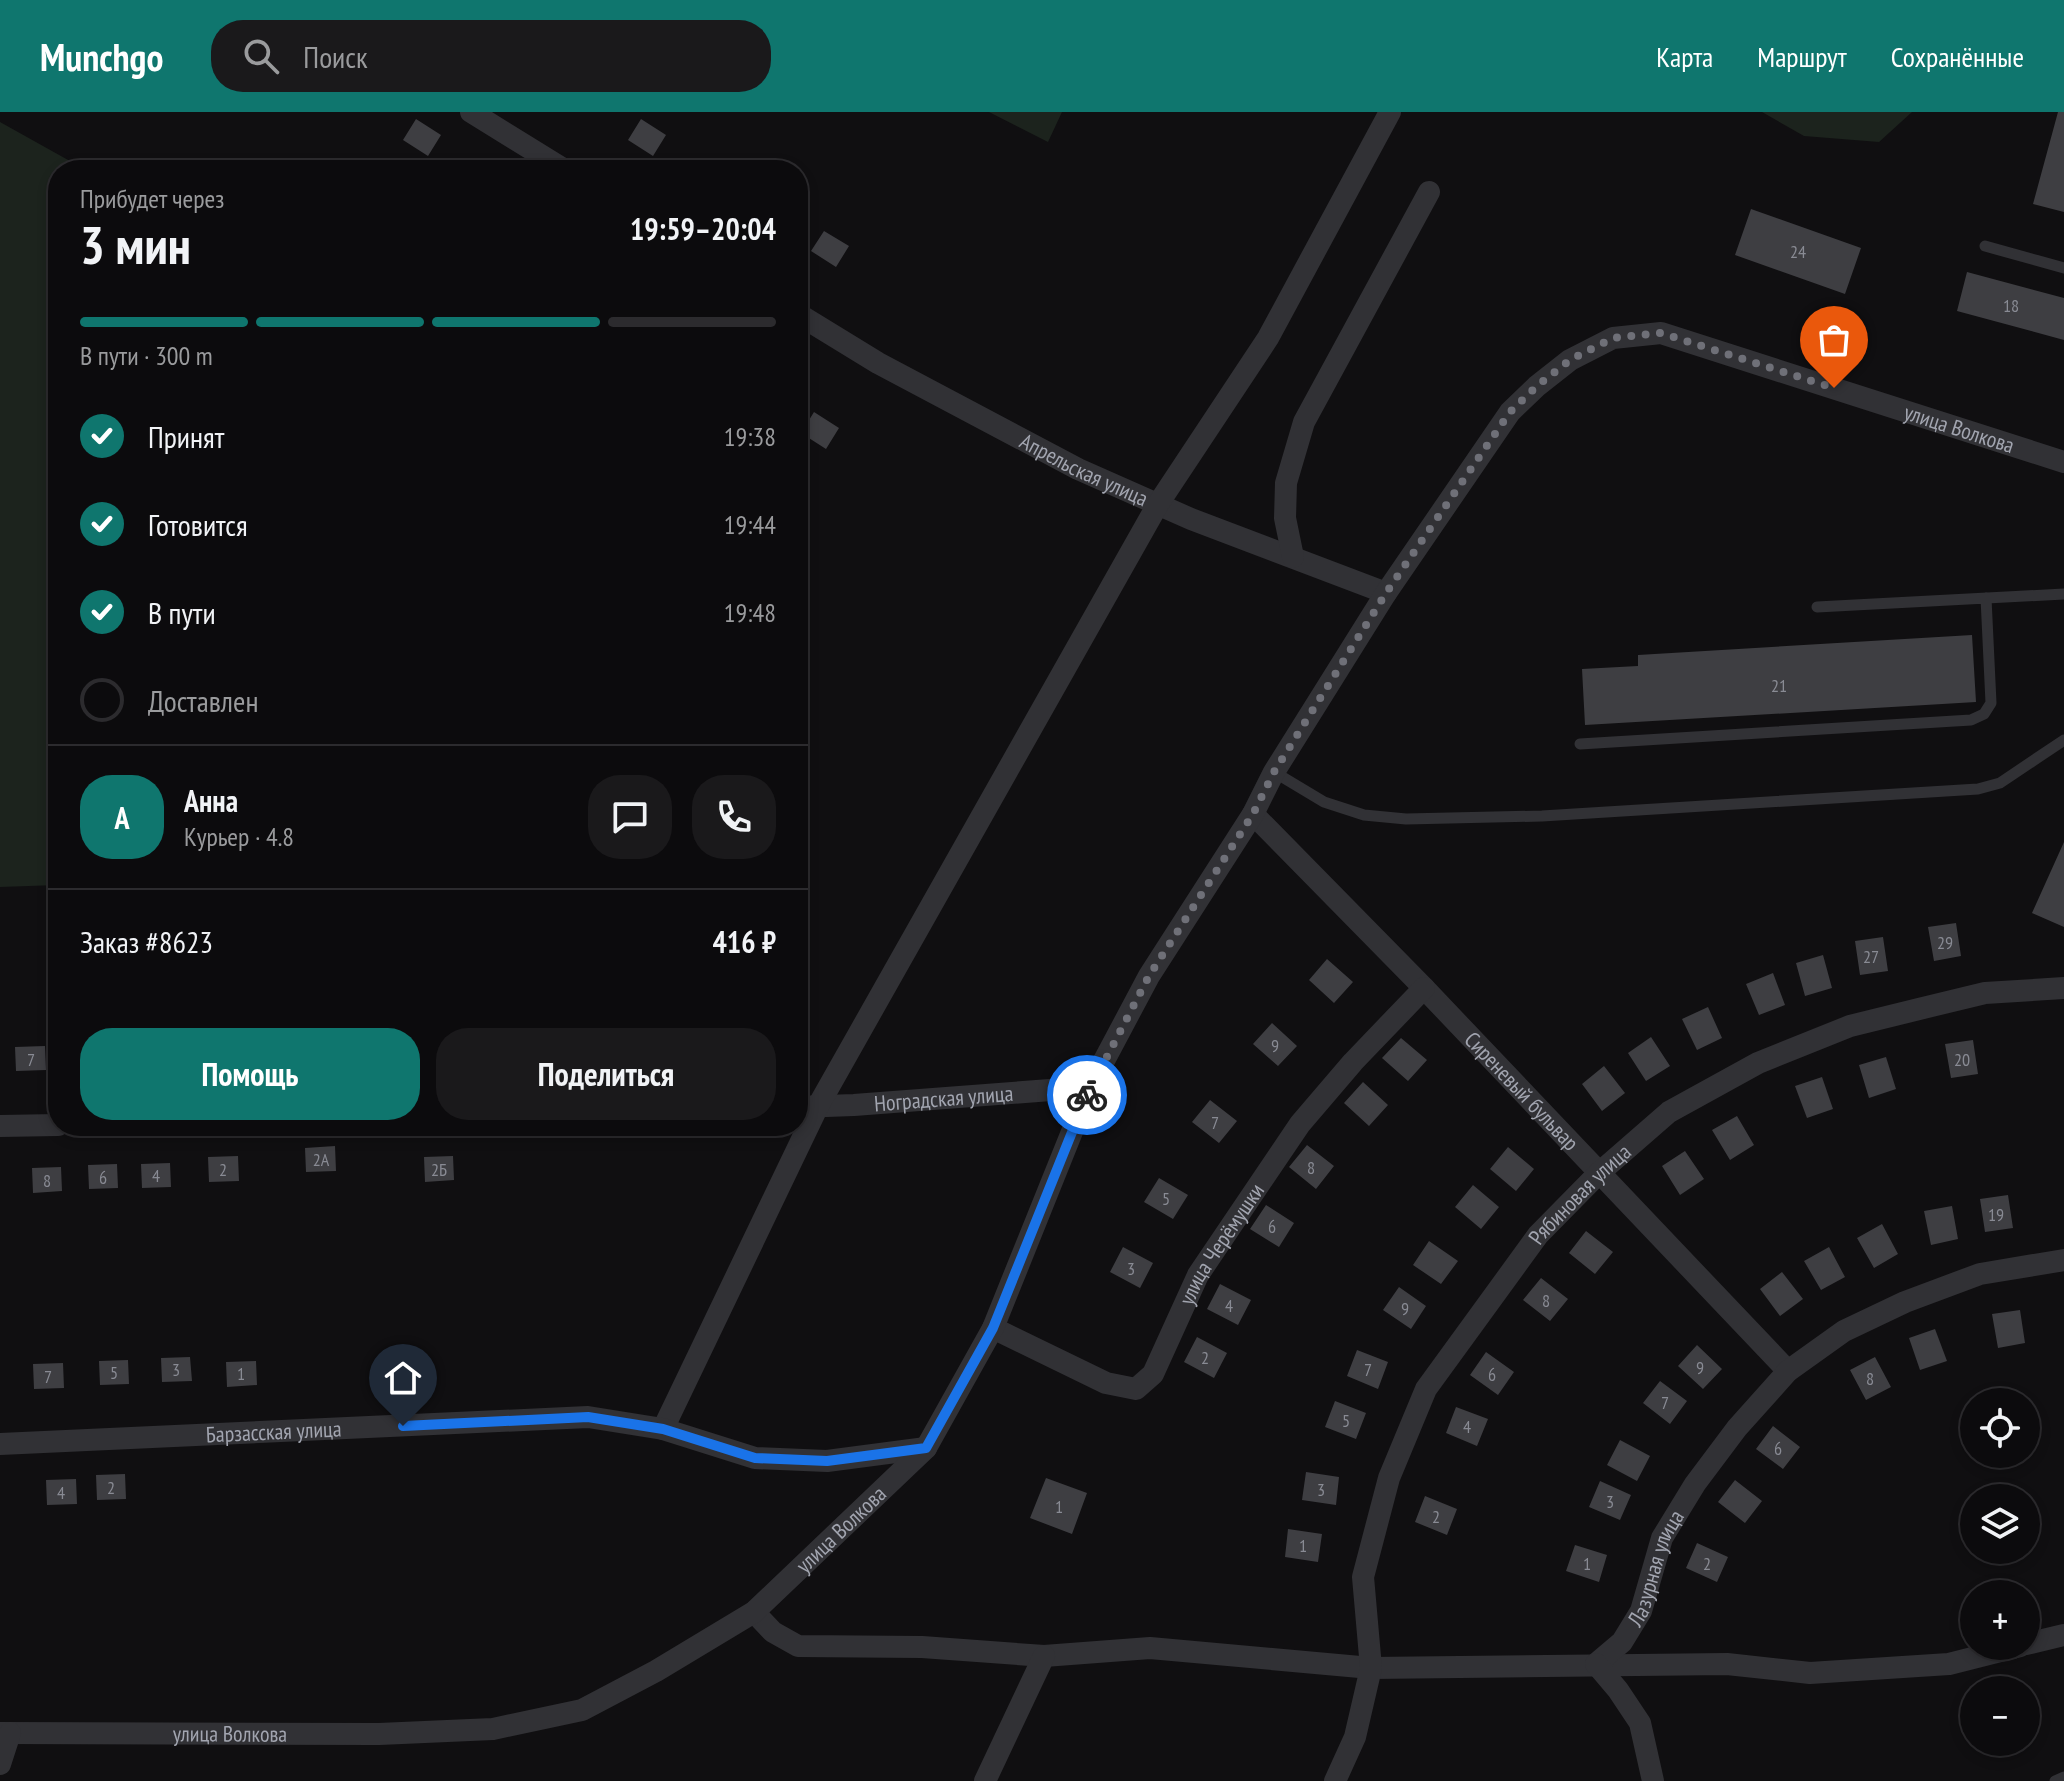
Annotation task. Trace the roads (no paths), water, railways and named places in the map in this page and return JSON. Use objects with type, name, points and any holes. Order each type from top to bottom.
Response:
[{"type":"street","points":[[471,112],[549,160]]},
{"type":"street","points":[[808,1106],[1158,504],[1268,338],[1390,112]]},
{"type":"street","points":[[1293,557],[1285,518],[1286,483],[1304,422],[1429,192]]},
{"type":"street","name":"Апрельская улица","points":[[808,320],[878,363],[1078,469],[1158,504],[1386,593]]},
{"type":"street","name":"улица Волкова","points":[[5,1733],[379,1734],[493,1729],[582,1710],[656,1671],[754,1612],[926,1448],[993,1328],[1090,1087],[1149,976],[1253,814],[1274,772],[1386,593],[1510,412],[1570,360],[1613,338],[1661,333],[2064,462]]},
{"type":"street","name":"Сиреневый бульвар","points":[[1253,814],[1424,988],[1788,1371]]},
{"type":"street","name":"улица Черёмушки","points":[[993,1328],[1106,1383],[1136,1389],[1153,1374],[1198,1275],[1300,1124],[1353,1062],[1424,988]]},
{"type":"street","name":"Рябиновая улица","points":[[1335,1781],[1355,1737],[1371,1668],[1363,1577],[1389,1478],[1426,1389],[1538,1235],[1599,1173],[1669,1112],[1758,1063],[1850,1026],[1985,993],[2064,988]]},
{"type":"street","name":"Ноградская улица","points":[[808,1106],[1090,1087]]},
{"type":"street","points":[[0,1126],[48,1125]]},
{"type":"street","points":[[663,1429],[795,1136]]},
{"type":"street","name":"Лазурная улица","points":[[1596,1664],[1622,1642],[1641,1611],[1662,1538],[1695,1484],[1737,1428],[1788,1371],[1844,1331],[1905,1302],[1980,1274],[2064,1260]]},
{"type":"street","name":"Барзасская улица","points":[[0,1444],[588,1417],[663,1429],[755,1458],[827,1461],[926,1448]]},
{"type":"street","points":[[754,1612],[773,1632],[798,1646],[922,1647],[1044,1656],[1150,1648],[1371,1668],[1727,1664],[1810,1673],[1949,1664],[1965,1660]]},
{"type":"street","points":[[2040,1641],[2064,1635]]},
{"type":"street","points":[[985,1781],[1044,1656]]},
{"type":"street","points":[[1596,1664],[1640,1723],[1653,1781]]},
{"type":"street","points":[[0,1764],[5,1733]]},
{"type":"lane","points":[[1985,246],[2064,268]]},
{"type":"lane","points":[[1817,607],[2064,594]]},
{"type":"lane","points":[[1580,744],[1971,720],[1984,714],[1991,703],[1986,598]]},
{"type":"lane","points":[[1274,772],[1324,802],[1364,815],[1406,819],[1542,816],[1978,789],[2000,783],[2064,740]]},
{"type":"lane","points":[[2055,1781],[2064,1777]]}]
